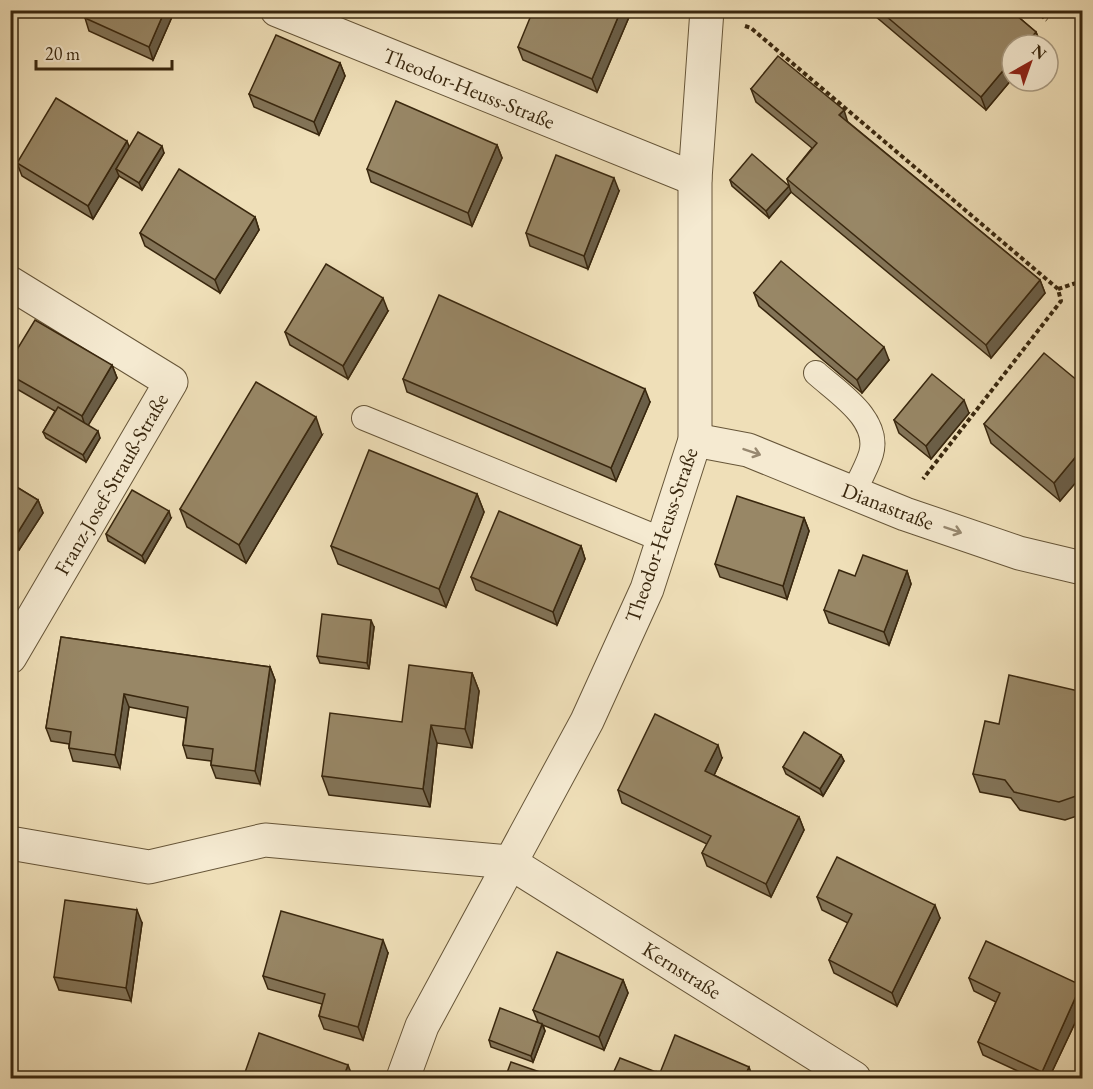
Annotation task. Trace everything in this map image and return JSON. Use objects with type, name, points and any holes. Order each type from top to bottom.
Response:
[{"type":"street","name":"Theodor-Heuss-Straße","points":[[277,10],[694,179]]},
{"type":"street","name":"Theodor-Heuss-Straße","points":[[403,1078],[422,1026],[587,721],[647,589],[695,440],[694,179],[706,12]]},
{"type":"street","name":"Franz-Josef-Strauß-Straße","points":[[10,283],[171,382],[10,657]]},
{"type":"street","name":"Dianastraße","points":[[695,440],[748,450],[905,514],[1019,553],[1083,568]]},
{"type":"street","points":[[10,843],[149,867],[266,840],[509,862]]},
{"type":"street","name":"Kernstraße","points":[[509,862],[854,1078]]},
{"type":"lane","points":[[816,373],[865,419],[871,434],[871,453],[853,493]]},
{"type":"lane","points":[[364,418],[663,540]]},
{"type":"path","points":[[1035,10],[1047,20]]},
{"type":"path","points":[[706,12],[752,28],[1058,289],[1061,301],[917,487],[905,514]]},
{"type":"path","points":[[1058,289],[1083,281]]},
{"type":"building","points":[[88,10],[165,10],[149,47],[85,18]]},
{"type":"building","points":[[544,10],[621,10],[592,79],[518,47],[532,13],[541,17]]},
{"type":"building","points":[[879,10],[1010,10],[1036,32],[1000,33],[1000,74],[981,97]]},
{"type":"building","points":[[276,35],[340,63],[314,122],[249,94]]},
{"type":"building","points":[[778,56],[844,110],[839,115],[1040,280],[986,345],[787,179],[817,143],[751,89]]},
{"type":"building","points":[[56,98],[127,141],[88,206],[17,163]]},
{"type":"building","points":[[396,101],[497,145],[468,213],[367,169]]},
{"type":"building","points":[[138,132],[162,146],[139,183],[116,169]]},
{"type":"building","points":[[752,154],[789,186],[766,211],[730,180]]},
{"type":"building","points":[[556,155],[614,178],[584,256],[526,233]]},
{"type":"building","points":[[179,169],[255,217],[215,280],[140,233]]},
{"type":"building","points":[[781,261],[884,347],[857,380],[754,293]]},
{"type":"building","points":[[326,264],[383,298],[343,366],[285,332]]},
{"type":"building","points":[[439,295],[645,389],[611,468],[403,379]]},
{"type":"building","points":[[35,320],[112,365],[82,416],[10,375],[10,361]]},
{"type":"building","points":[[1044,353],[1078,381],[1083,376],[1083,448],[1054,483],[984,424]]},
{"type":"building","points":[[932,374],[964,400],[926,446],[894,420]]},
{"type":"building","points":[[256,382],[316,417],[239,545],[180,509]]},
{"type":"building","points":[[58,407],[98,431],[83,455],[43,432]]},
{"type":"building","points":[[369,450],[477,494],[439,589],[331,546]]},
{"type":"building","points":[[10,483],[38,500],[15,537],[10,535]]},
{"type":"building","points":[[132,490],[169,511],[142,556],[106,534]]},
{"type":"building","points":[[737,496],[804,518],[783,586],[715,564]]},
{"type":"building","points":[[499,511],[581,546],[553,612],[471,577]]},
{"type":"building","points":[[863,555],[907,571],[884,632],[824,610],[839,570],[855,576]]},
{"type":"building","points":[[322,614],[371,620],[367,663],[317,656]]},
{"type":"building","points":[[61,637],[270,667],[255,771],[211,765],[213,749],[183,745],[188,707],[124,694],[115,755],[69,748],[71,732],[46,728]]},
{"type":"building","points":[[409,665],[472,673],[465,729],[431,725],[423,789],[322,776],[330,713],[402,722]]},
{"type":"building","points":[[1009,675],[1083,692],[1083,797],[1076,796],[1059,802],[1014,792],[1005,780],[973,774],[985,721],[999,724]]},
{"type":"building","points":[[655,714],[718,745],[705,771],[799,817],[766,884],[702,853],[711,836],[618,790]]},
{"type":"building","points":[[804,732],[841,755],[820,789],[783,767]]},
{"type":"building","points":[[837,857],[935,905],[892,993],[829,960],[852,914],[817,897]]},
{"type":"building","points":[[65,900],[137,910],[126,988],[54,977]]},
{"type":"building","points":[[281,911],[383,940],[358,1027],[319,1016],[325,994],[263,976]]},
{"type":"building","points":[[986,941],[1081,985],[1042,1072],[978,1042],[1000,993],[969,978]]},
{"type":"building","points":[[557,952],[623,980],[599,1037],[533,1010]]},
{"type":"building","points":[[500,1008],[542,1024],[531,1056],[489,1040]]},
{"type":"building","points":[[259,1033],[348,1065],[343,1078],[243,1078]]},
{"type":"building","points":[[675,1035],[749,1067],[744,1078],[658,1078]]},
{"type":"building","points":[[620,1058],[656,1072],[654,1078],[611,1078]]},
{"type":"building","points":[[511,1062],[557,1078],[505,1078]]}]
